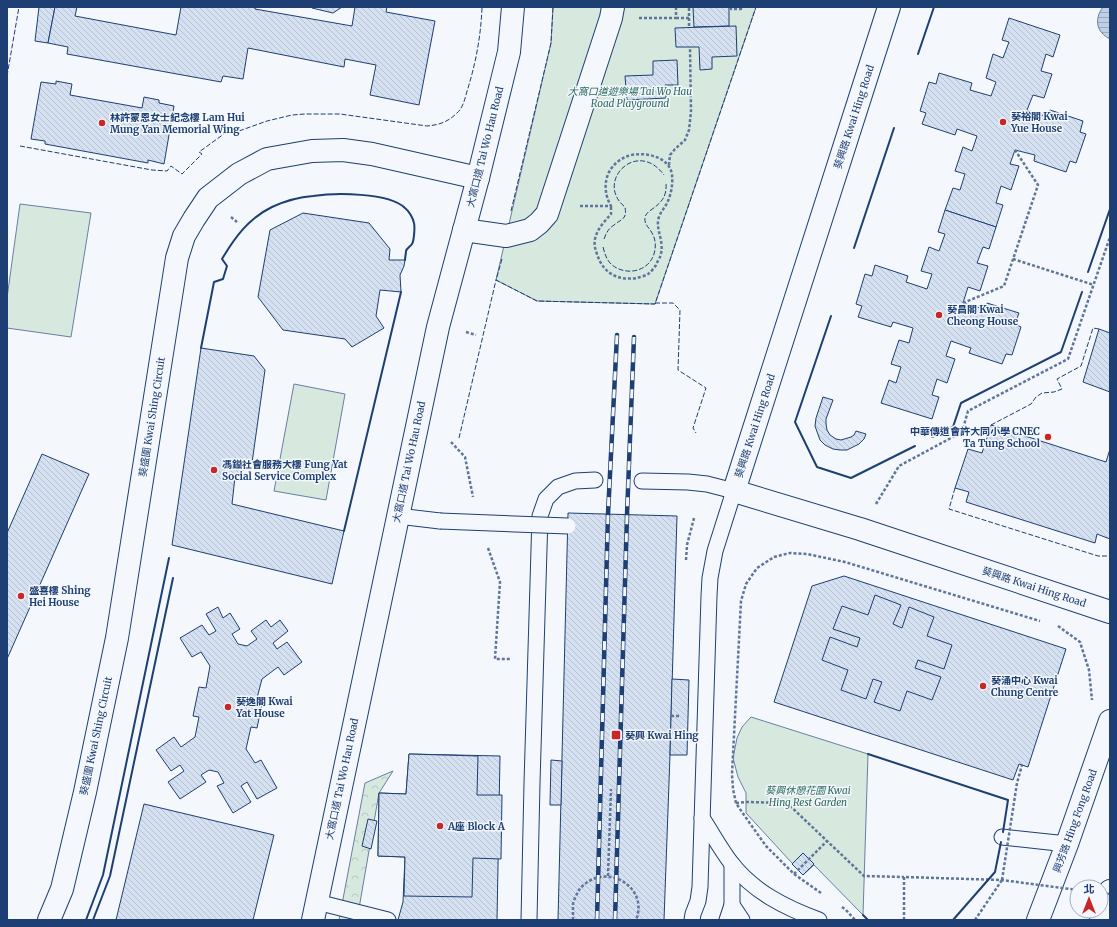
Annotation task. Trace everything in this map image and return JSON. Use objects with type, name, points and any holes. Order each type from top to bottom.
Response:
[{"type":"street","name":"大窩口道 Tai Wo Hau Road","points":[[315,911],[438,327],[478,178],[509,52],[513,7]]},
{"type":"street","name":"葵興路 Kwai Hing Road","points":[[889,7],[734,491],[860,529],[1110,612]]},
{"type":"street","points":[[464,230],[506,236],[530,230],[539,223],[546,214],[612,13]]},
{"type":"street","name":"葵盛圍 Kwai Shing Circuit","points":[[49,920],[62,889],[90,769],[117,638],[177,258],[184,236],[208,198],[239,174],[267,159],[312,151],[343,150],[372,154],[478,178]]},
{"type":"street","name":"興芳路 Hing Fong Road","points":[[1038,920],[1067,844],[1110,720]]},
{"type":"street","points":[[1101,920],[1110,891]]},
{"type":"lane","points":[[529,920],[540,516],[546,499],[558,487],[575,481],[594,480]]},
{"type":"lane","points":[[642,481],[707,484],[734,491],[715,552],[710,578],[700,887],[698,901],[692,914],[692,920]]},
{"type":"lane","points":[[398,516],[440,521],[568,526]]},
{"type":"lane","points":[[702,818],[732,864],[752,885],[801,917],[819,920]]},
{"type":"lane","points":[[1002,837],[1067,844]]},
{"type":"lane","points":[[727,920],[732,904],[732,864]]},
{"type":"lane","points":[[732,904],[742,920]]},
{"type":"lane","points":[[315,911],[388,920]]},
{"type":"path","points":[[676,7],[676,18]]},
{"type":"path","points":[[688,7],[688,27]]},
{"type":"path","points":[[731,7],[731,9],[741,9],[741,7]]},
{"type":"path","points":[[612,13],[688,18]]},
{"type":"path","points":[[669,165],[660,158],[646,154],[628,156],[616,163],[608,174],[605,187],[607,198],[611,206],[611,214],[603,223],[595,239],[595,248],[599,259],[606,270],[615,277],[631,279],[641,277],[648,274],[660,258],[662,243],[658,229],[658,221],[670,195],[672,174],[669,165],[670,156],[675,149],[686,140],[691,112],[690,47]]},
{"type":"path","points":[[963,303],[1004,286],[1038,185],[1015,150]]},
{"type":"path","points":[[549,207],[611,206]]},
{"type":"path","points":[[231,217],[237,222]]},
{"type":"path","points":[[845,562],[860,529],[899,466],[962,432],[968,411],[1068,359],[1110,237]]},
{"type":"path","points":[[1013,259],[1094,285]]},
{"type":"path","points":[[451,442],[465,458],[474,500]]},
{"type":"path","points":[[488,547],[500,582],[495,659],[536,659]]},
{"type":"path","points":[[826,896],[794,874],[766,846],[736,803],[732,766],[740,601],[746,584],[757,568],[774,557],[790,553],[807,554],[845,562],[1043,622]]},
{"type":"path","points":[[1051,624],[1058,626],[1080,642],[1089,670],[1092,701]]},
{"type":"path","points":[[671,716],[680,716]]},
{"type":"path","points":[[975,920],[1002,880],[1017,783],[1022,765]]},
{"type":"path","points":[[608,876],[611,789]]},
{"type":"path","points":[[736,803],[786,803],[864,876],[1002,880],[1069,889]]},
{"type":"path","points":[[794,874],[827,841]]},
{"type":"path","points":[[1025,884],[1044,842]]},
{"type":"path","points":[[573,920],[573,903],[583,885],[592,879],[603,876],[613,877],[623,881],[631,888],[636,897],[638,908],[636,920]]},
{"type":"path","points":[[904,877],[904,920]]},
{"type":"path","points":[[840,905],[856,920]]},
{"type":"green space","name":"大窩口道遊樂場 Tai Wo Hau Road Playground","points":[[553,7],[756,7],[655,304],[537,301],[496,280],[551,43]]},
{"type":"green space","points":[[20,204],[91,213],[71,337],[7,328],[7,298]]},
{"type":"green space","points":[[294,384],[345,394],[326,500],[274,491]]},
{"type":"green space","name":"葵興休憩花園 Kwai Hing Rest Garden","points":[[751,717],[868,754],[863,915],[814,865],[803,875],[746,813],[746,793],[738,777],[733,758],[737,738],[742,727]]},
{"type":"green space","points":[[393,771],[379,793],[357,920],[339,920],[365,783]]},
{"type":"water","points":[[1103,7],[1110,7],[1110,39],[1102,33],[1098,25],[1098,16]]},
{"type":"building","points":[[39,7],[55,7],[48,43],[35,41]]},
{"type":"building","points":[[55,7],[77,7],[75,16],[176,35],[181,7],[255,7],[255,9],[352,26],[355,7],[387,7],[386,12],[435,21],[419,105],[370,95],[376,65],[345,59],[344,67],[248,48],[243,79],[223,76],[221,82],[67,54],[68,47],[48,43]]},
{"type":"building","points":[[312,7],[342,7],[333,13]]},
{"type":"building","points":[[693,7],[729,7],[729,26],[694,27]]},
{"type":"building","name":"葵裕閣 Kwai Yue House","points":[[1009,18],[1060,35],[1053,57],[1046,54],[1041,71],[1052,74],[1044,98],[1033,95],[1027,110],[1048,117],[1050,110],[1083,121],[1080,132],[1086,134],[1076,163],[1070,161],[1066,172],[1034,161],[1035,155],[1015,150],[1010,164],[1019,166],[1011,190],[1001,186],[996,203],[1003,205],[996,227],[945,210],[953,188],[960,190],[965,174],[955,171],[963,147],[972,151],[977,136],[957,129],[955,135],[922,124],[926,113],[920,111],[929,82],[936,84],[939,73],[972,83],[970,90],[991,96],[996,82],[986,78],[993,54],[1003,58],[1009,42],[1002,40]]},
{"type":"building","points":[[736,26],[737,56],[712,57],[712,69],[700,70],[699,47],[676,47],[675,28]]},
{"type":"building","points":[[677,60],[678,85],[665,85],[666,98],[627,100],[625,76],[653,75],[653,61]]},
{"type":"building","name":"林許蒙恩女士紀念樓 Lam Hui Mung Yan Memorial Wing","points":[[56,81],[72,84],[70,95],[142,108],[144,97],[159,100],[159,103],[174,106],[164,164],[148,160],[148,163],[45,144],[45,141],[31,139],[41,82],[56,84]]},
{"type":"building","name":"葵昌閣 Kwai Cheong House","points":[[945,210],[996,227],[989,249],[983,247],[977,263],[988,266],[980,291],[968,287],[963,303],[984,309],[987,303],[1019,313],[1015,324],[1021,327],[1012,355],[1006,354],[1002,364],[969,353],[971,348],[951,341],[946,356],[955,359],[947,383],[937,379],[932,395],[939,397],[932,419],[881,403],[889,380],[896,383],[901,367],[891,364],[899,340],[909,343],[913,328],[893,322],[891,327],[858,317],[862,306],[856,304],[865,274],[872,276],[875,265],[908,276],[906,282],[927,289],[932,274],[921,271],[929,247],[939,251],[945,234],[938,232]]},
{"type":"building","points":[[303,213],[369,223],[390,249],[389,260],[405,260],[400,275],[401,292],[380,290],[376,316],[384,328],[352,347],[345,339],[283,330],[258,297],[270,230]]},
{"type":"building","points":[[1099,329],[1110,333],[1110,392],[1083,382]]},
{"type":"building","name":"馮鎰社會服務大樓 Fung Yat Social Service Complex","points":[[201,348],[254,356],[265,370],[252,463],[235,477],[232,504],[344,531],[332,584],[172,545]]},
{"type":"building","points":[[823,397],[833,400],[826,419],[827,430],[830,435],[841,440],[851,437],[856,431],[866,434],[864,439],[859,444],[847,450],[840,450],[833,449],[825,445],[820,440],[815,426]]},
{"type":"building","points":[[991,425],[1106,462],[1110,449],[1110,539],[1097,534],[1095,543],[966,502],[969,492],[955,488],[968,449],[982,453]]},
{"type":"building","name":"盛喜樓 Shing Hei House","points":[[42,454],[89,474],[7,659],[7,533]]},
{"type":"building","name":"葵興 Kwai Hing","points":[[568,513],[677,516],[664,920],[558,920]]},
{"type":"building","points":[[844,576],[1066,649],[1028,767],[1019,764],[1013,780],[774,702],[812,586]]},
{"type":"building","points":[[875,595],[901,605],[893,624],[902,628],[909,607],[934,617],[927,636],[952,645],[944,669],[918,660],[915,668],[941,677],[932,700],[907,691],[900,711],[874,702],[882,682],[873,679],[866,699],[841,690],[848,670],[822,660],[830,637],[857,647],[860,638],[833,629],[842,606],[868,615]]},
{"type":"building","name":"葵逸閣 Kwai Yat House","points":[[218,607],[223,618],[230,613],[240,629],[232,634],[238,644],[247,646],[257,639],[251,631],[266,620],[271,627],[280,620],[288,631],[273,643],[277,649],[287,642],[302,662],[284,675],[278,667],[262,679],[257,698],[263,699],[257,728],[251,727],[246,749],[255,763],[261,760],[277,788],[257,799],[247,782],[241,786],[251,802],[233,813],[217,786],[224,783],[218,772],[209,770],[201,775],[206,782],[180,799],[168,782],[184,771],[180,765],[171,771],[156,750],[174,737],[181,747],[195,737],[199,717],[193,716],[199,687],[206,688],[210,666],[201,652],[192,657],[180,638],[202,625],[209,635],[216,631],[206,614]]},
{"type":"building","points":[[672,679],[689,680],[687,755],[670,755]]},
{"type":"building","name":"A座 Block A","points":[[409,754],[500,756],[497,920],[398,920],[403,902],[405,857],[378,856],[379,793],[406,794]]},
{"type":"building","name":"A座 Block A","points":[[409,754],[478,756],[477,795],[502,795],[501,859],[473,858],[472,897],[404,896],[405,857],[378,856],[379,793],[406,794]]},
{"type":"building","points":[[551,760],[562,761],[561,805],[550,805]]},
{"type":"building","points":[[144,804],[274,835],[253,920],[116,920]]},
{"type":"building","points":[[368,819],[377,821],[371,849],[362,846]]},
{"type":"building","points":[[803,853],[814,864],[803,875],[792,864]]},
{"type":"railway","points":[[597,920],[608,514],[617,335]]},
{"type":"railway","points":[[615,920],[634,337]]},
{"type":"fence","points":[[7,76],[19,7]]},
{"type":"fence","points":[[20,146],[152,170],[167,171],[171,166],[182,174],[202,154],[199,152],[235,126],[239,131],[267,121],[292,115],[305,114],[340,114],[427,126],[439,124],[454,116],[464,102],[478,48],[482,7]]},
{"type":"fence","points":[[511,211],[551,43],[553,7]]},
{"type":"fence","points":[[502,259],[496,280],[537,301],[655,304],[756,7]]},
{"type":"fence","points":[[604,239],[609,229],[625,216],[625,207],[617,197],[614,186],[617,176],[623,168],[632,162],[642,161],[653,165],[664,175]]},
{"type":"fence","points":[[603,247],[608,260],[616,268],[635,271],[647,265],[654,254],[655,244],[651,231],[646,224],[645,217],[648,212],[663,199],[666,192],[666,182]]},
{"type":"fence","points":[[459,438],[496,280]]},
{"type":"fence","points":[[655,303],[673,303],[680,310],[678,370],[706,388],[693,428],[696,433]]},
{"type":"fence","points":[[991,425],[1031,404],[1036,397],[1042,393],[1054,392],[1062,389],[1057,379],[1081,366],[1093,328],[1099,329]]},
{"type":"fence","points":[[955,488],[949,509],[1098,556],[1110,556]]},
{"type":"wall","points":[[918,54],[934,7]]},
{"type":"wall","points":[[854,248],[894,128]]},
{"type":"wall","points":[[201,348],[214,282],[223,279],[227,266],[222,259],[237,236],[250,222],[264,211],[277,205],[303,197],[334,194],[374,196],[397,203],[408,211],[413,219],[414,225],[413,242],[406,251],[405,260]]},
{"type":"wall","points":[[1088,272],[1110,209]]},
{"type":"wall","points":[[344,531],[401,292]]},
{"type":"wall","points":[[932,437],[953,427],[961,403],[1061,352],[1082,292]]},
{"type":"wall","points":[[831,316],[795,422],[817,467],[851,478],[915,446]]},
{"type":"wall","points":[[86,920],[103,875],[169,558]]},
{"type":"wall","points":[[93,920],[110,876],[173,578]]},
{"type":"wall","points":[[868,754],[1008,800],[1003,832]]},
{"type":"wall","points":[[953,920],[995,872],[1001,842]]},
{"type":"wall","points":[[863,915],[868,920]]},
{"type":"place","name":"葵裕閣 Kwai Yue House","points":[[1003,122]]},
{"type":"place","name":"林許蒙恩女士紀念樓 Lam Hui Mung Yan Memorial Wing","points":[[102,123]]},
{"type":"place","name":"葵昌閣 Kwai Cheong House","points":[[939,315]]},
{"type":"place","name":"中華傳道會許大同小學 CNEC Ta Tung School","points":[[1048,437]]},
{"type":"place","name":"馮鎰社會服務大樓 Fung Yat Social Service Complex","points":[[214,470]]},
{"type":"place","name":"盛喜樓 Shing Hei House","points":[[21,596]]},
{"type":"place","name":"葵涌中心 Kwai Chung Centre","points":[[983,686]]},
{"type":"place","name":"葵逸閣 Kwai Yat House","points":[[228,707]]},
{"type":"place","name":"葵興 Kwai Hing","points":[[616,735]]},
{"type":"place","name":"A座 Block A","points":[[440,826]]}]
